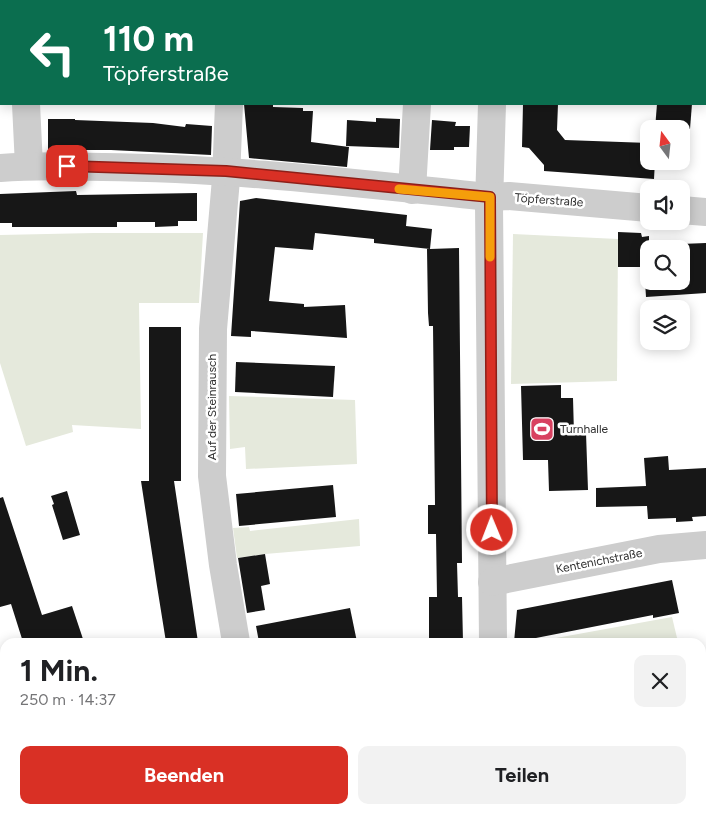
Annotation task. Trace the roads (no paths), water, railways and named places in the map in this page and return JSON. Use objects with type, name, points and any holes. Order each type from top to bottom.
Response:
[{"type":"street","points":[[26,105],[29,166]]},
{"type":"street","name":"Auf der Steinrausch","points":[[228,105],[226,171],[212,330],[212,476],[222,565],[235,638]]},
{"type":"street","points":[[412,190],[417,105]]},
{"type":"street","points":[[492,105],[490,197],[493,638]]},
{"type":"street","name":"Töpferstraße","points":[[0,168],[29,166],[226,171],[490,197],[509,196],[640,207]]},
{"type":"street","points":[[690,211],[706,212]]},
{"type":"street","name":"Kentenichstraße","points":[[492,582],[659,549],[706,545]]},
{"type":"place","name":"Turnhalle","points":[[542,429]]}]
